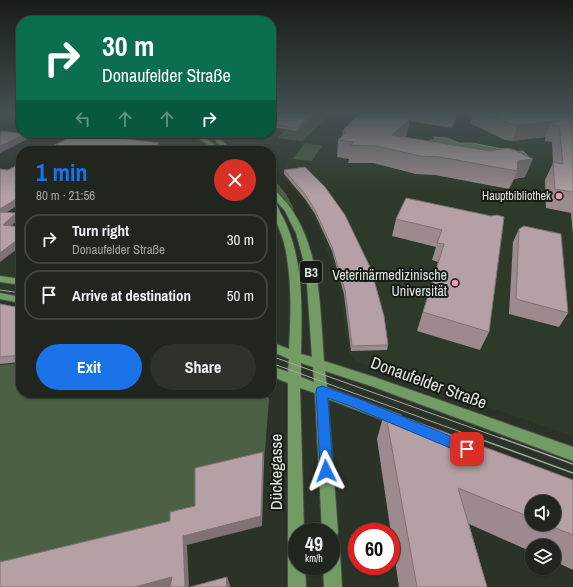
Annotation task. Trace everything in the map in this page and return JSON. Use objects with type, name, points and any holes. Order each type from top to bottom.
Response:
[{"type":"main road","points":[[205,140],[214,146]]},
{"type":"main road","points":[[216,140],[225,146]]},
{"type":"main road","name":"B3","points":[[276,196],[288,210],[300,234],[311,270],[322,391],[329,523]]},
{"type":"main road","name":"B3","points":[[276,209],[287,235],[293,266],[297,329],[296,357]]},
{"type":"main road","points":[[0,278],[16,281]]},
{"type":"main road","points":[[0,296],[16,299]]},
{"type":"main road","name":"Donaufelder Straße","points":[[276,348],[296,357],[374,382],[573,454]]},
{"type":"main road","name":"Dückegasse","points":[[296,357],[297,587]]},
{"type":"main road","points":[[276,373],[410,425]]},
{"type":"main road","points":[[332,575],[333,587]]},
{"type":"shaded area","points":[[63,140],[273,140],[267,146],[53,146]]},
{"type":"shaded area","points":[[430,140],[453,140],[459,143],[472,143],[502,149],[508,152],[523,151],[528,156],[525,158],[427,143]]},
{"type":"shaded area","name":"Veterinärmedizinische Universität","points":[[573,140],[573,436],[357,362],[349,353],[341,299],[333,267],[322,236],[309,209],[281,172],[302,141]]},
{"type":"shaded area","points":[[305,143],[322,146],[312,161],[293,159]]},
{"type":"shaded area","points":[[16,166],[16,289],[14,289],[0,304],[0,174]]},
{"type":"shaded area","points":[[276,182],[286,194],[294,209],[292,209],[276,189]]},
{"type":"shaded area","points":[[16,363],[16,398],[268,398],[264,463],[199,516],[0,574],[0,365]]},
{"type":"building","points":[[0,140],[12,140],[0,146]]},
{"type":"building","points":[[64,140],[139,140],[159,143],[155,146],[53,146]]},
{"type":"building","points":[[341,140],[425,140],[490,151],[507,148],[515,150],[533,159],[518,161],[517,171],[440,157],[420,156],[376,146],[350,145],[354,142]]},
{"type":"building","points":[[561,140],[573,140],[573,192],[555,189],[553,162],[563,164]]},
{"type":"building","points":[[16,166],[16,199],[0,209],[0,169],[8,170]]},
{"type":"building","points":[[305,167],[325,187],[345,215],[371,269],[384,316],[388,345],[352,346],[345,290],[332,247],[315,210],[305,194],[284,170]]},
{"type":"building","points":[[406,198],[491,216],[497,215],[504,217],[489,332],[423,312],[444,244],[437,243],[442,230],[396,219]]},
{"type":"building","points":[[0,212],[16,213],[3,225],[16,226],[16,241],[0,253]]},
{"type":"building","points":[[524,226],[561,234],[568,313],[516,299],[519,229]]},
{"type":"building","points":[[0,304],[16,307],[16,355],[0,357]]},
{"type":"building","points":[[385,410],[573,480],[573,535],[561,530],[561,495],[525,495],[525,515],[458,488],[487,587],[417,587]]},
{"type":"building","points":[[263,452],[261,516],[183,536],[185,587],[170,587],[172,577],[135,587],[0,587],[0,562],[170,521],[170,512],[195,506],[195,468]]},
{"type":"building","points":[[227,577],[226,587],[190,587]]},
{"type":"tram line","points":[[0,290],[16,292]]},
{"type":"tram line","points":[[276,358],[503,439]]},
{"type":"tram line","points":[[276,365],[480,439]]},
{"type":"tram line","points":[[477,438],[573,473]]},
{"type":"tram line","points":[[501,438],[573,464]]},
{"type":"place","name":"Hauptbibliothek","points":[[559,196]]},
{"type":"place","name":"Veterinärmedizinische Universität","points":[[455,283]]},
{"type":"route","points":[[326,471],[322,391],[353,402],[467,449]]}]
